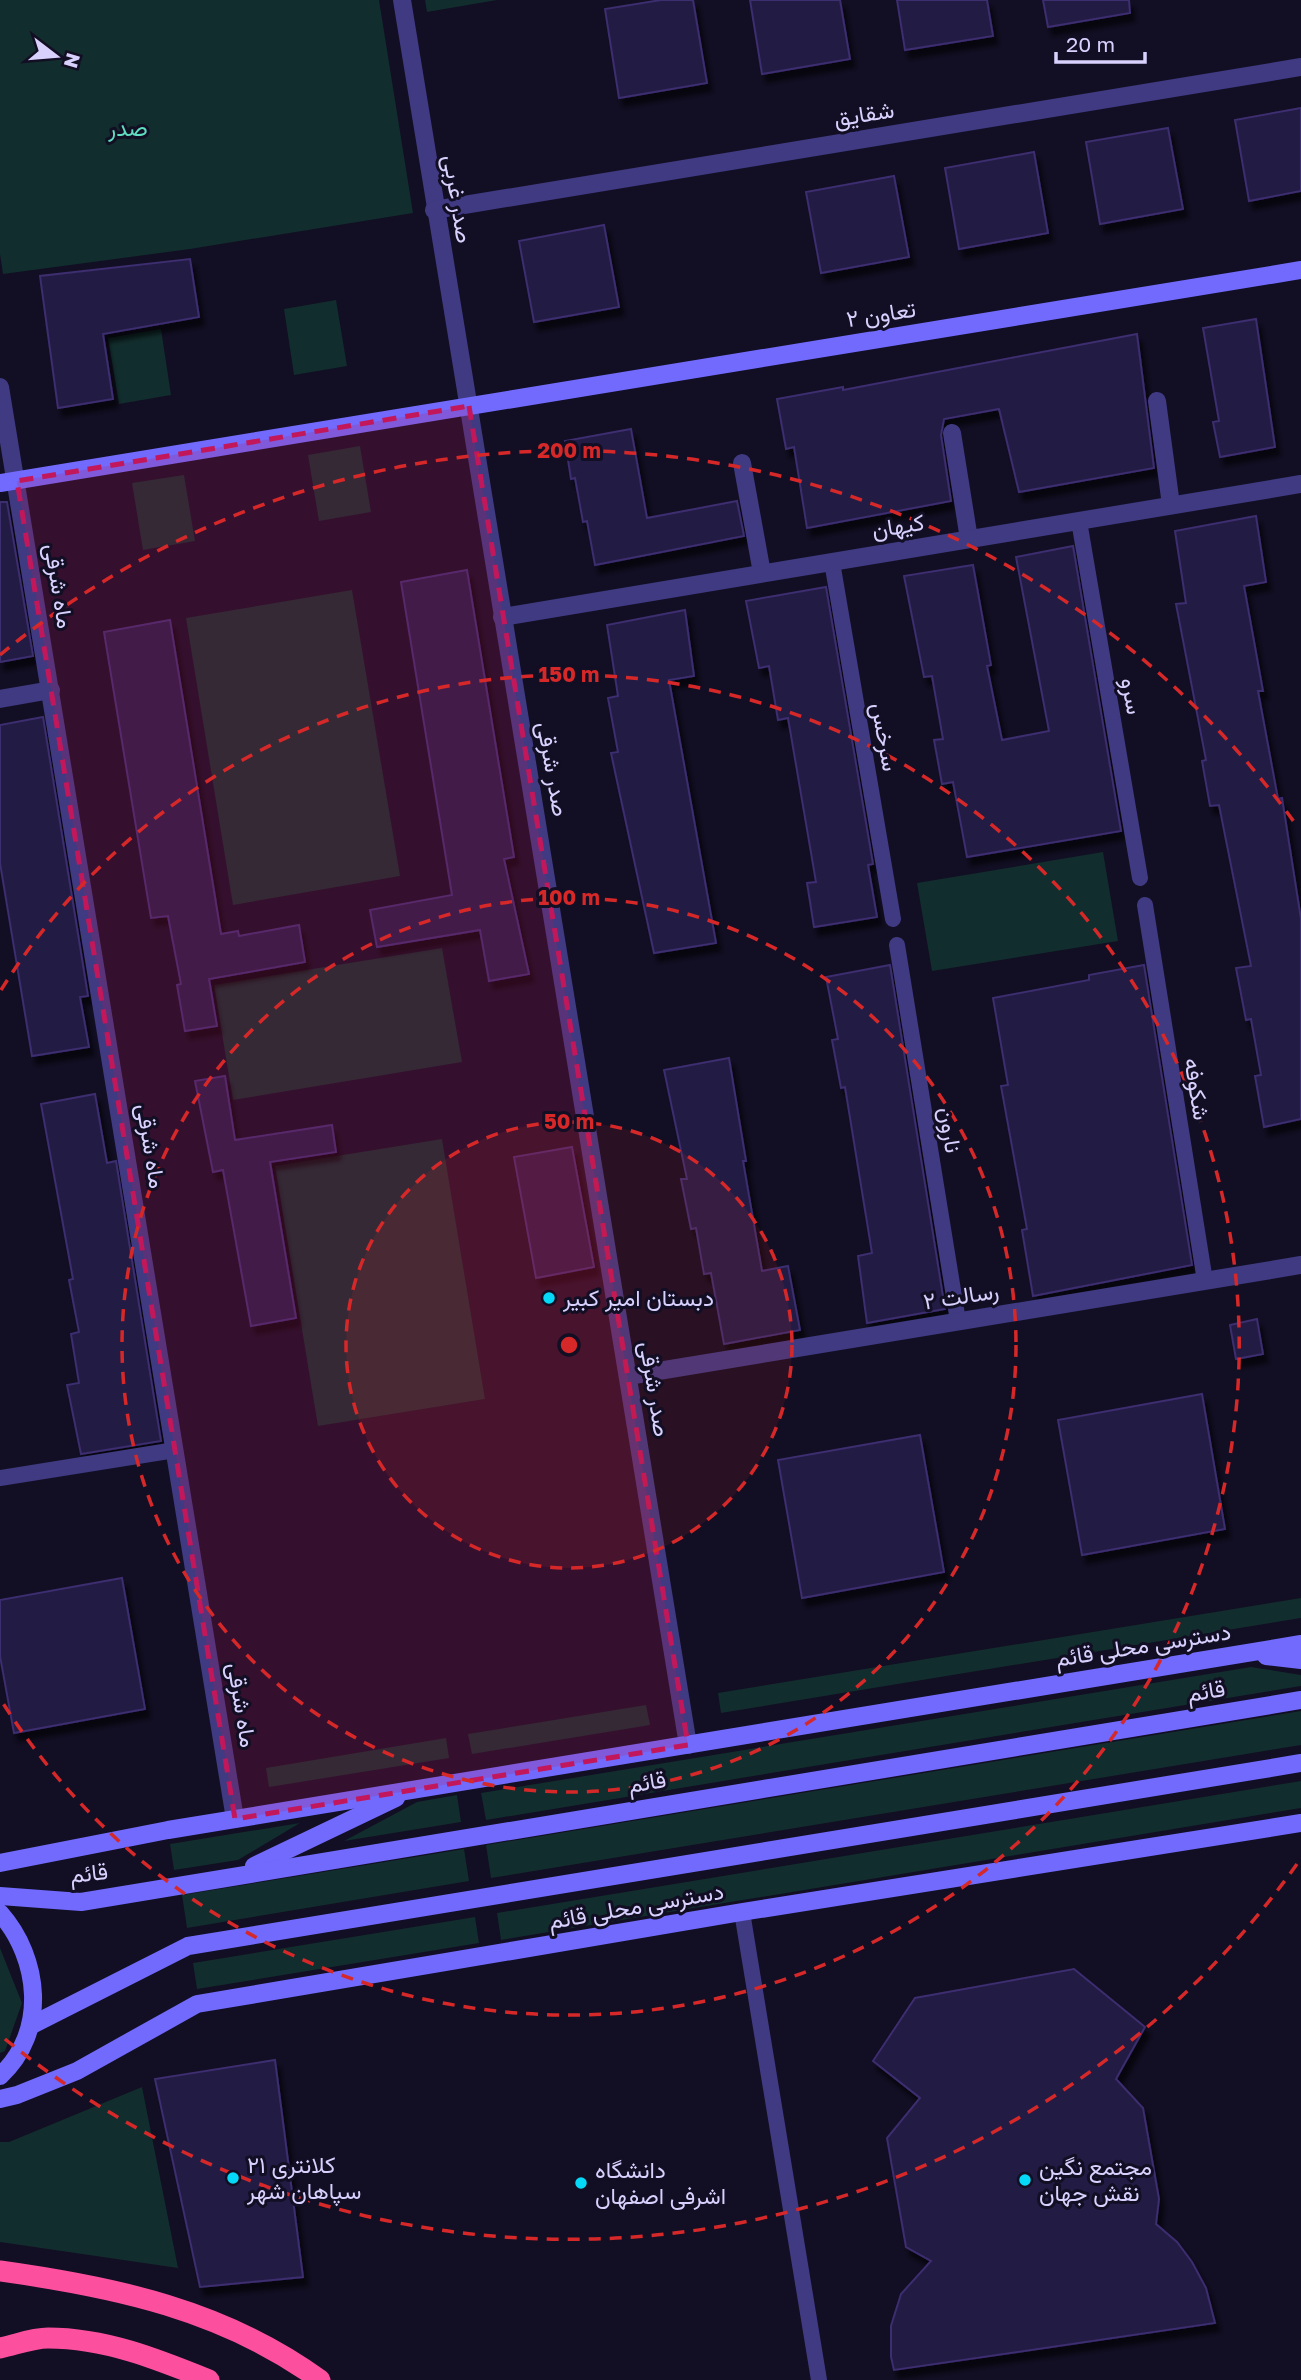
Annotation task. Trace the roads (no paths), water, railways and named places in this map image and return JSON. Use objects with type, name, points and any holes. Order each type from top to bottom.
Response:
[{"type":"highway","points":[[0,2271],[71,2281],[161,2302],[237,2329],[320,2380]]},
{"type":"highway","points":[[0,2348],[46,2337],[102,2343],[155,2357],[209,2380]]},
{"type":"street","name":"صدر غربی","points":[[402,0],[469,406]]},
{"type":"street","name":"شقایق","points":[[435,210],[1301,67]]},
{"type":"street","name":"تعاون ۲","points":[[8,482],[1301,270]]},
{"type":"street","name":"ماه شرقی","points":[[0,387],[8,482],[51,691],[235,1819]]},
{"type":"street","points":[[1157,401],[1171,505]]},
{"type":"street","name":"صدر شرقی","points":[[469,406],[688,1745]]},
{"type":"street","points":[[953,433],[970,539]]},
{"type":"street","points":[[742,463],[762,573]]},
{"type":"street","name":"کیهان","points":[[502,617],[1301,484]]},
{"type":"street","points":[[0,699],[51,691]]},
{"type":"street","name":"رسالت ۲","points":[[628,1376],[1301,1265]]},
{"type":"street","name":"دسترسی محلی قائم","points":[[0,1863],[235,1819],[1301,1644]]},
{"type":"street","points":[[1242,1653],[1301,1660]]},
{"type":"street","name":"قائم","points":[[0,1896],[81,1902],[1301,1700]]},
{"type":"street","points":[[30,2026],[188,1946],[1301,1763]]},
{"type":"street","points":[[233,1875],[415,1790]]},
{"type":"street","name":"دسترسی محلی قائم","points":[[0,2099],[18,2095],[77,2071],[197,2004],[742,1912],[1301,1823]]},
{"type":"street","points":[[0,1913],[25,1950],[32,1974],[34,2001],[30,2026],[20,2050],[0,2076]]},
{"type":"lane","name":"سرو","points":[[1079,521],[1140,878]]},
{"type":"lane","name":"سرخس","points":[[832,562],[893,919]]},
{"type":"lane","name":"شکوفه","points":[[1144,905],[1205,1281]]},
{"type":"lane","name":"نارون","points":[[897,945],[958,1321]]},
{"type":"lane","points":[[0,1478],[175,1450]]},
{"type":"lane","points":[[742,1912],[819,2380]]},
{"type":"place","name":"دبستان امیر کبیر","points":[[549,1298]]},
{"type":"place","name":"کلانتری ۲۱ سپاهان شهر","points":[[233,2178]]},
{"type":"place","name":"مجتمع نگین نقش جهان","points":[[1025,2180]]},
{"type":"place","name":"دانشگاه اشرفی اصفهان","points":[[581,2183]]},
{"type":"park label","name":"صدر","points":[[128,128]]}]
